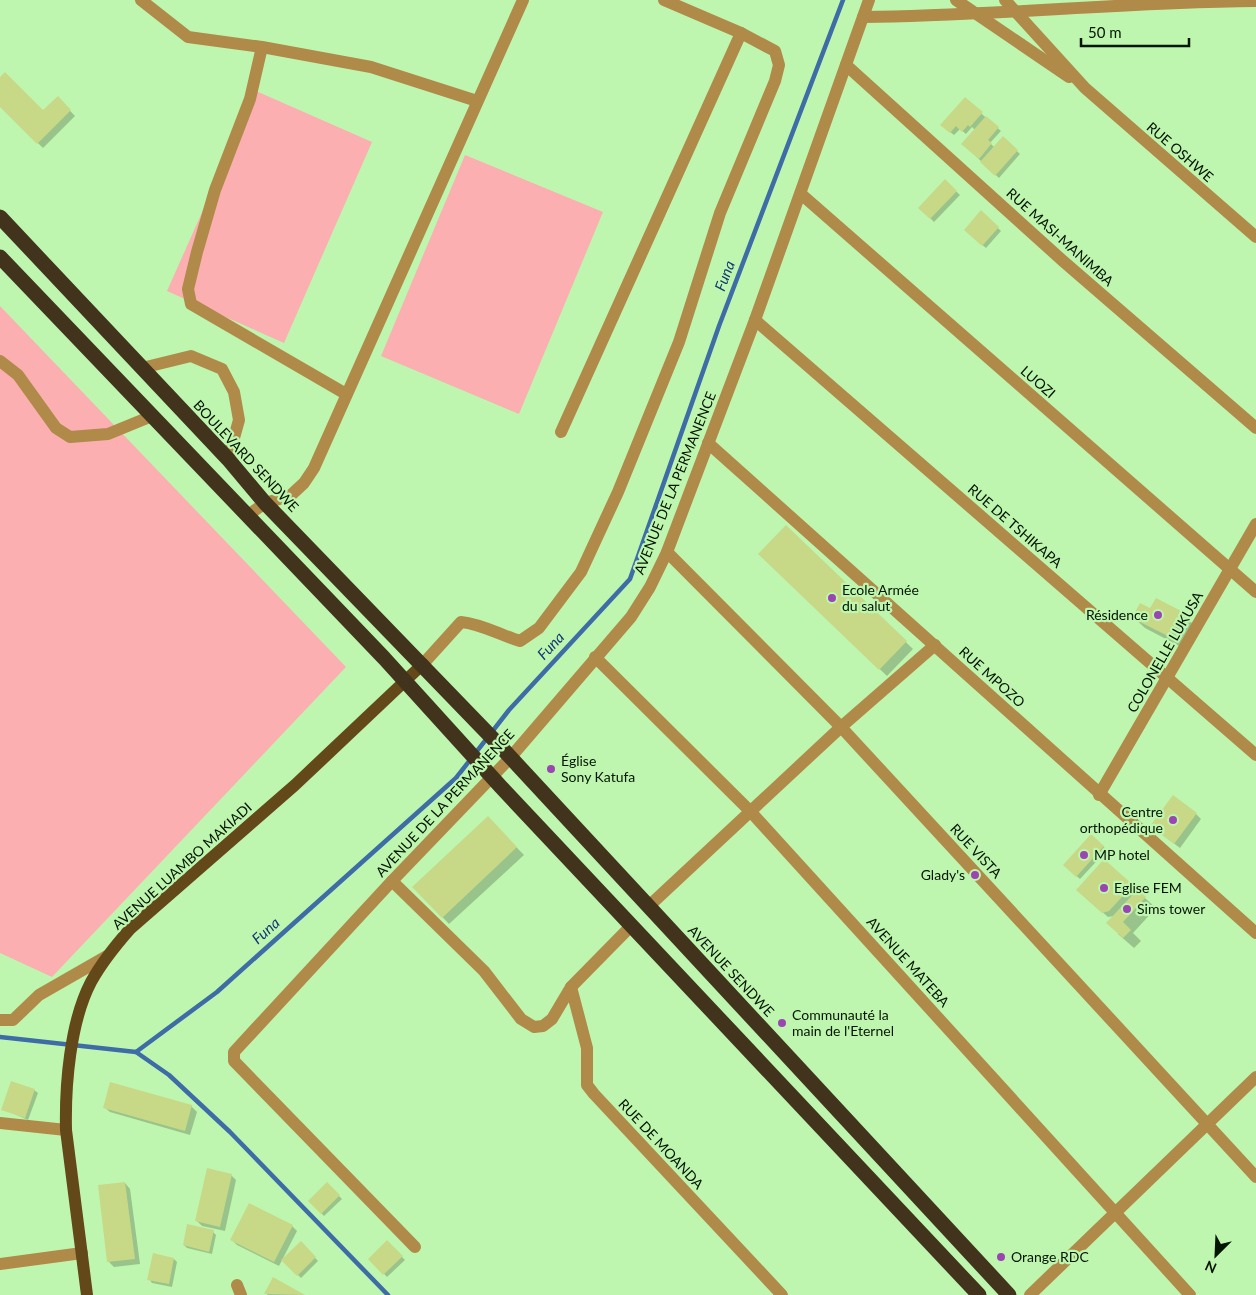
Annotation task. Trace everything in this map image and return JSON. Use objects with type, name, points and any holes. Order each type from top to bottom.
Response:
[{"type":"highway","name":"BOULEVARD SENDWE","points":[[0,217],[228,459],[265,503],[423,664],[469,714]]},
{"type":"highway","points":[[0,257],[405,681],[979,1295]]},
{"type":"highway","name":"AVENUE SENDWE","points":[[469,714],[1009,1295]]},
{"type":"main road","name":"AVENUE LUAMBO MAKIADI","points":[[87,1295],[66,1130],[69,1062],[81,1012],[91,983],[107,956],[130,929],[296,785],[423,664]]},
{"type":"street","points":[[141,0],[188,36],[262,47],[371,67],[477,101]]},
{"type":"street","points":[[247,516],[265,503],[290,496],[304,483],[314,468],[523,0]]},
{"type":"street","name":"AVENUE DE LA PERMANENCE","points":[[415,1247],[234,1061],[234,1052],[392,881],[510,758],[631,617],[650,587],[667,552],[755,320],[869,0]]},
{"type":"street","points":[[956,0],[1085,88]]},
{"type":"street","points":[[1005,0],[1085,88]]},
{"type":"street","points":[[423,664],[461,622],[475,623],[520,641],[539,628],[581,572],[618,492],[675,350],[720,213],[775,82],[779,66],[775,51],[741,33],[667,1]]},
{"type":"street","points":[[863,17],[976,15],[1132,3],[1256,1]]},
{"type":"street","points":[[561,432],[741,33]]},
{"type":"street","points":[[262,47],[250,99],[215,190],[197,252],[188,289],[191,304],[346,394]]},
{"type":"street","name":"RUE MASI-MANIMBA","points":[[846,65],[1063,261],[1256,428]]},
{"type":"street","name":"RUE OSHWE","points":[[1085,88],[1256,237]]},
{"type":"street","name":"LUOZI","points":[[801,194],[1256,592]]},
{"type":"street","name":"RUE DE TSHIKAPA","points":[[755,320],[1256,755]]},
{"type":"street","points":[[142,368],[191,356],[222,369],[234,392],[239,420],[228,459]]},
{"type":"street","points":[[0,361],[18,375],[56,428],[70,437],[108,434],[152,416]]},
{"type":"street","name":"RUE MPOZO","points":[[708,443],[1256,933]]},
{"type":"street","name":"COLONELLE LUKUSA","points":[[1099,794],[1256,524]]},
{"type":"street","name":"RUE VISTA","points":[[667,552],[841,727],[1256,1177]]},
{"type":"street","points":[[649,906],[841,727],[935,645]]},
{"type":"street","name":"AVENUE MATEBA","points":[[595,657],[752,812],[1190,1295]]},
{"type":"street","points":[[392,881],[484,972],[521,1019],[534,1027],[543,1026],[552,1019],[571,987],[632,925]]},
{"type":"street","points":[[0,1020],[13,1020],[39,995],[107,956]]},
{"type":"street","name":"RUE DE MOANDA","points":[[571,987],[587,1048],[587,1085],[782,1295]]},
{"type":"street","points":[[1030,1295],[1256,1077]]},
{"type":"street","points":[[0,1123],[66,1130]]},
{"type":"street","points":[[0,1264],[82,1253]]},
{"type":"shaded area","points":[[256,91],[372,142],[284,343],[167,291]]},
{"type":"shaded area","points":[[465,155],[603,212],[519,414],[381,356]]},
{"type":"shaded area","points":[[0,306],[346,667],[52,977],[0,953]]},
{"type":"building","points":[[5,72],[43,110],[58,96],[71,110],[37,144],[0,107],[0,77]]},
{"type":"building","points":[[965,97],[983,112],[970,127],[968,125],[962,132],[956,126],[950,133],[940,125]]},
{"type":"building","points":[[986,116],[999,127],[988,140],[992,143],[979,159],[961,144]]},
{"type":"building","points":[[1003,136],[1018,150],[995,176],[980,162]]},
{"type":"building","points":[[945,179],[957,191],[930,219],[918,208]]},
{"type":"building","points":[[981,210],[999,227],[982,246],[964,230]]},
{"type":"building","name":"Ecole Armée du salut","points":[[786,525],[907,641],[879,670],[758,554]]},
{"type":"building","name":"Résidence","points":[[1156,598],[1183,612],[1170,637],[1132,618],[1140,603],[1150,608]]},
{"type":"building","name":"Centre orthopédique","points":[[1173,795],[1197,813],[1174,844],[1150,826]]},
{"type":"building","points":[[488,816],[517,847],[442,918],[412,887]]},
{"type":"building","name":"MP hotel","points":[[1091,834],[1104,846],[1076,877],[1063,865]]},
{"type":"building","name":"Eglise FEM","points":[[1104,859],[1133,885],[1109,911],[1102,913],[1076,890]]},
{"type":"building","name":"Sims tower","points":[[1138,889],[1146,897],[1123,922],[1131,930],[1123,938],[1106,923]]},
{"type":"building","points":[[11,1081],[35,1089],[25,1118],[1,1110]]},
{"type":"building","points":[[110,1082],[192,1105],[185,1131],[103,1108]]},
{"type":"building","points":[[207,1168],[232,1174],[220,1227],[195,1221]]},
{"type":"building","points":[[125,1182],[135,1259],[107,1262],[98,1185]]},
{"type":"building","points":[[327,1182],[340,1195],[321,1214],[308,1201]]},
{"type":"building","points":[[249,1203],[293,1225],[274,1262],[230,1240]]},
{"type":"building","points":[[187,1224],[214,1230],[209,1252],[183,1245]]},
{"type":"building","points":[[387,1240],[403,1256],[383,1275],[368,1259]]},
{"type":"building","points":[[301,1241],[316,1257],[297,1276],[281,1260]]},
{"type":"building","points":[[153,1253],[174,1258],[169,1284],[147,1280]]},
{"type":"building","points":[[273,1277],[305,1295],[264,1294]]},
{"type":"waterway","name":"Funa","points":[[0,1037],[136,1052],[217,992],[456,778],[509,710],[630,579],[719,326],[843,0]]},
{"type":"waterway","points":[[136,1052],[169,1075],[230,1132],[388,1295]]},
{"type":"place","name":"Ecole Armée du salut","points":[[832,598]]},
{"type":"place","name":"Résidence","points":[[1158,615]]},
{"type":"place","name":"Église Sony Katufa","points":[[551,769]]},
{"type":"place","name":"Centre orthopédique","points":[[1173,820]]},
{"type":"place","name":"MP hotel","points":[[1084,855]]},
{"type":"place","name":"Glady's","points":[[975,875]]},
{"type":"place","name":"Eglise FEM","points":[[1104,888]]},
{"type":"place","name":"Sims tower","points":[[1127,909]]},
{"type":"place","name":"Communauté la main de l'Eternel","points":[[782,1023]]},
{"type":"place","name":"Orange RDC","points":[[1001,1257]]}]
